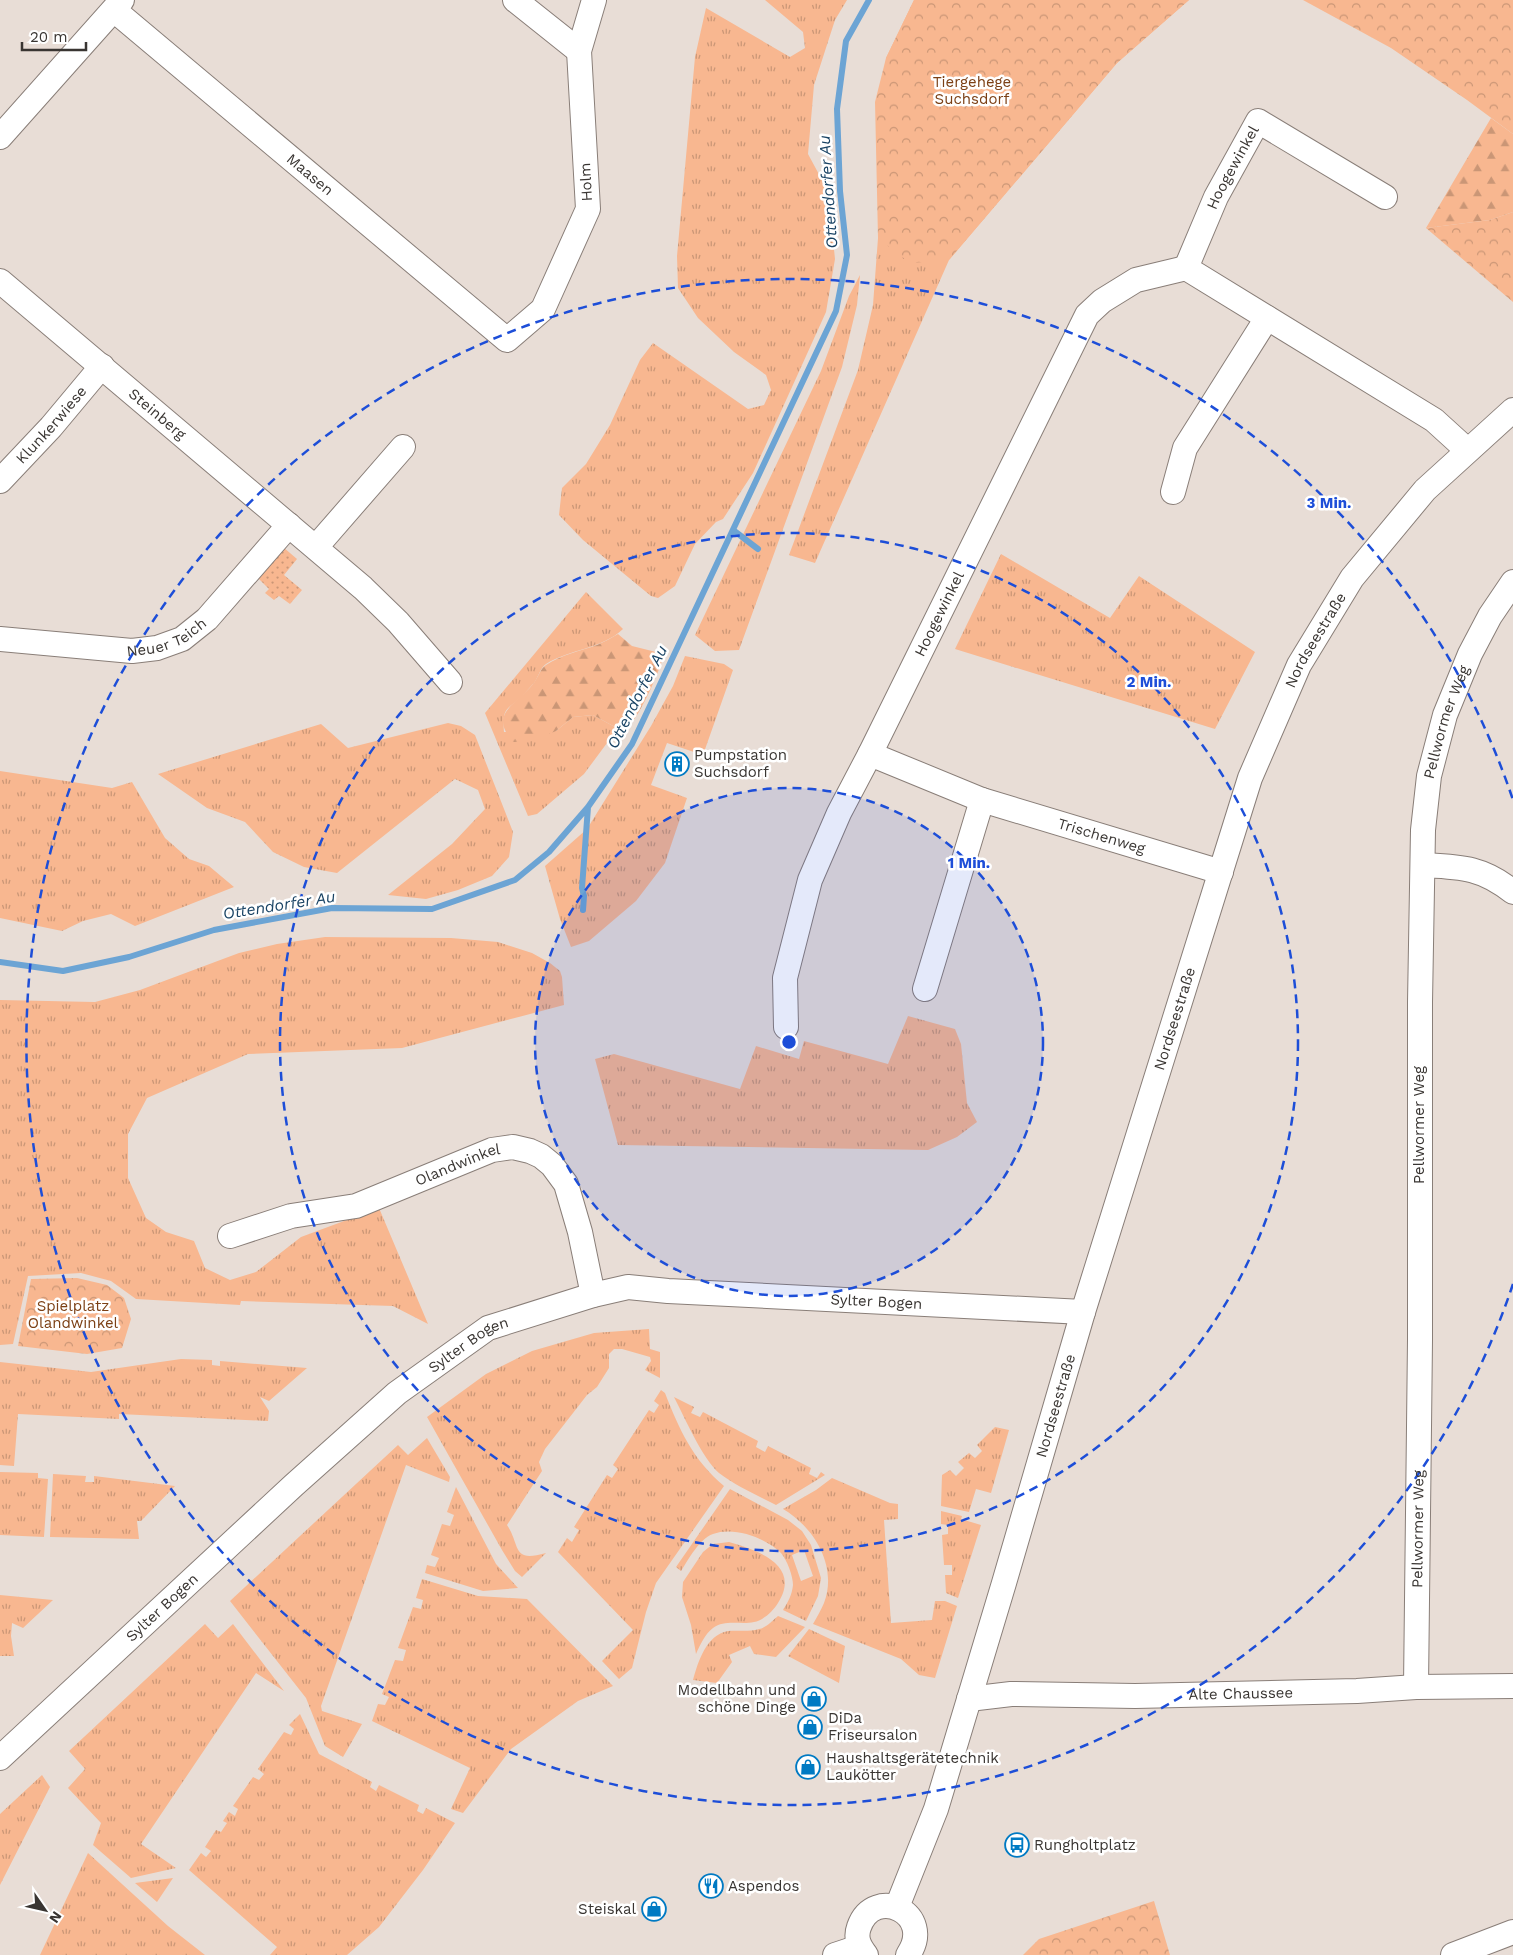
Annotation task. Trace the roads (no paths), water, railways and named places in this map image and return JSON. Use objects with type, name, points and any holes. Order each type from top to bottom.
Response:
[{"type":"street","points":[[515,0],[579,51]]},
{"type":"street","name":"Holm","points":[[507,340],[543,309],[588,209],[579,51],[594,0]]},
{"type":"street","points":[[0,137],[118,5]]},
{"type":"street","name":"Maasen","points":[[118,5],[507,340]]},
{"type":"street","name":"Hoogewinkel","points":[[786,1027],[785,978],[810,880],[839,813],[1087,315],[1102,301],[1136,280],[1186,268],[1216,197],[1258,121],[1385,197]]},
{"type":"street","points":[[1186,268],[1434,420],[1467,450]]},
{"type":"street","name":"Steinberg","points":[[0,280],[363,588],[398,622],[450,682]]},
{"type":"street","points":[[1173,492],[1185,448],[1267,318]]},
{"type":"street","name":"Klunkerwiese","points":[[0,481],[51,427],[102,366]]},
{"type":"street","name":"Nordseestraße","points":[[969,1699],[1083,1312],[1250,778],[1299,665],[1352,578],[1425,490],[1513,410]]},
{"type":"street","points":[[316,547],[403,447]]},
{"type":"street","name":"Neuer Teich","points":[[0,639],[132,651],[157,648],[182,639],[207,619],[289,525]]},
{"type":"street","name":"Pellwormer Weg","points":[[1416,1687],[1420,1340],[1420,1002],[1423,830],[1429,776],[1445,715],[1470,654],[1490,616],[1513,582]]},
{"type":"street","name":"Trischenweg","points":[[870,754],[982,800],[1221,872]]},
{"type":"street","points":[[924,989],[982,800]]},
{"type":"street","points":[[1423,865],[1474,869],[1498,880],[1513,892]]},
{"type":"street","name":"Olandwinkel","points":[[230,1236],[291,1216],[356,1206],[492,1150],[513,1147],[530,1150],[542,1156],[552,1165],[566,1184],[580,1232],[594,1295]]},
{"type":"street","name":"Sylter Bogen","points":[[0,1758],[397,1393],[488,1328],[594,1295],[628,1287],[668,1291],[1083,1312]]},
{"type":"street","name":"Alte Chaussee","points":[[969,1699],[1011,1694],[1135,1696],[1357,1691],[1416,1687],[1513,1686]]},
{"type":"street","points":[[897,1907],[936,1809],[969,1699]]},
{"type":"street","points":[[835,1955],[863,1951],[857,1933],[862,1919],[872,1909],[884,1906],[897,1907],[907,1914],[913,1923],[916,1934],[914,1946],[908,1955]]},
{"type":"street","points":[[1453,1955],[1480,1950],[1513,1932]]},
{"type":"waterway","name":"Ottendorfer Au","points":[[0,962],[63,971],[129,957],[214,930],[332,908],[432,909],[515,880],[549,852],[588,807],[632,744],[836,311],[847,255],[840,191],[837,109],[846,41],[869,0]]},
{"type":"waterway","points":[[733,530],[758,549]]},
{"type":"waterway","points":[[583,910],[584,896],[582,888],[588,807]]},
{"type":"place","name":"Pumpstation Suchsdorf","points":[[677,764]]},
{"type":"place","name":"Modellbahn und schöne Dinge","points":[[814,1699]]},
{"type":"place","name":"DiDa Friseursalon","points":[[810,1727]]},
{"type":"place","name":"Haushaltsgerätetechnik Laukötter","points":[[808,1767]]},
{"type":"place","name":"Rungholtplatz","points":[[1017,1845]]},
{"type":"place","name":"Aspendos","points":[[711,1886]]},
{"type":"place","name":"Steiskal","points":[[654,1909]]},
{"type":"park label","name":"Tiergehege Suchsdorf","points":[[972,90]]},
{"type":"park label","name":"Spielplatz Olandwinkel","points":[[73,1314]]}]
